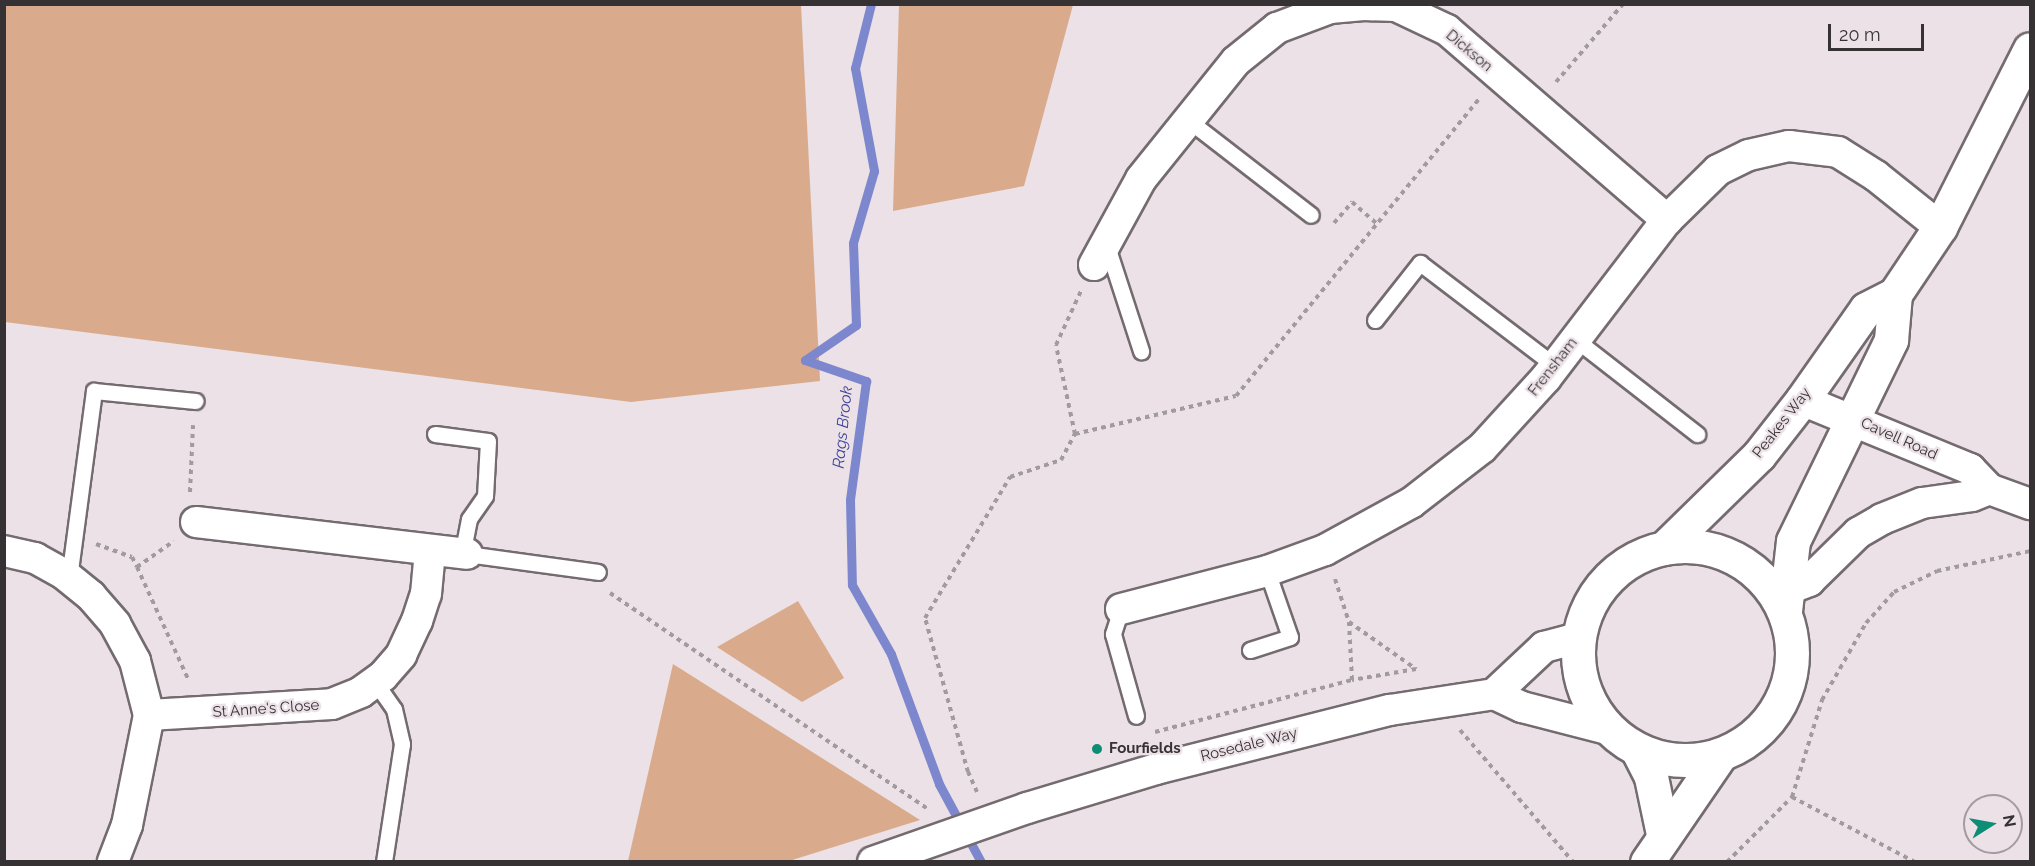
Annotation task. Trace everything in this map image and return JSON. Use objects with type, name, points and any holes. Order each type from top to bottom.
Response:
[{"type":"street","name":"Dickson","points":[[1100,254],[1141,179],[1188,120],[1260,38],[1298,11],[1364,5],[1415,9],[1447,30],[1667,220]]},
{"type":"street","name":"Peakes Way","points":[[1664,548],[1759,455],[1802,400],[1866,309],[1895,294],[1940,227],[2031,49]]},
{"type":"street","name":"Frensham","points":[[1121,609],[1267,571],[1325,550],[1411,502],[1482,448],[1555,366],[1667,220],[1718,170],[1749,155],[1789,146],[1838,152],[1876,176],[1940,227]]},
{"type":"street","name":"Peakes Way","points":[[1786,601],[1793,541],[1891,340],[1895,294]]},
{"type":"street","name":"Cavell Road","points":[[1802,400],[1852,418],[1970,469],[1989,489],[2029,501]]},
{"type":"street","points":[[1786,601],[1858,533],[1882,519],[1922,503],[1972,496],[1989,489]]},
{"type":"street","points":[[187,521],[465,554]]},
{"type":"street","points":[[1578,638],[1544,647],[1494,694],[1522,707],[1607,729],[1638,751],[1682,762],[1719,757],[1745,744],[1772,718],[1789,685],[1793,648],[1786,601],[1744,562],[1710,548],[1664,548],[1637,556],[1613,572],[1589,602],[1578,638],[1577,659],[1585,696],[1607,729]]},
{"type":"street","points":[[4,551],[35,558],[69,578],[115,624],[135,661],[149,715],[127,825],[113,861]]},
{"type":"street","name":"St Anne's Close","points":[[149,715],[332,704],[375,682],[401,655],[417,621],[426,594],[430,551]]},
{"type":"street","name":"Rosedale Way","points":[[873,861],[990,820],[1156,769],[1390,710],[1494,694]]},
{"type":"street","points":[[1638,751],[1651,777],[1663,834]]},
{"type":"street","points":[[1647,861],[1663,834],[1719,757]]},
{"type":"lane","points":[[1188,120],[1311,215]]},
{"type":"lane","points":[[1100,254],[1141,351]]},
{"type":"lane","points":[[1375,320],[1420,263],[1555,366]]},
{"type":"lane","points":[[1575,339],[1696,434]]},
{"type":"lane","points":[[69,578],[94,391],[196,401]]},
{"type":"lane","points":[[435,434],[488,441],[485,496],[468,519],[465,554],[598,572]]},
{"type":"lane","points":[[1250,650],[1290,637],[1267,571]]},
{"type":"lane","points":[[1121,609],[1113,634],[1136,716]]},
{"type":"lane","points":[[375,682],[394,709],[402,744],[384,861]]},
{"type":"path","points":[[1535,105],[1623,4]]},
{"type":"path","points":[[1075,434],[1236,396],[1499,75]]},
{"type":"path","points":[[1332,225],[1352,202],[1377,224]]},
{"type":"path","points":[[990,820],[968,772],[925,618],[1010,477],[1061,460],[1075,434],[1056,345],[1100,254]]},
{"type":"path","points":[[137,567],[187,521],[196,401]]},
{"type":"path","points":[[75,537],[132,557],[188,675],[194,714]]},
{"type":"path","points":[[1325,550],[1349,622],[1352,680],[1416,669],[1349,622]]},
{"type":"path","points":[[1727,861],[1792,797],[1822,700],[1866,623],[1894,592],[1937,571],[2031,551]]},
{"type":"path","points":[[608,592],[961,832]]},
{"type":"path","points":[[1454,724],[1573,861]]},
{"type":"path","points":[[1792,797],[1915,861]]},
{"type":"shaded area","points":[[5,4],[801,5],[820,381],[631,402],[5,322]]},
{"type":"shaded area","points":[[899,5],[1073,5],[1024,186],[893,211]]},
{"type":"shaded area","points":[[798,601],[844,678],[802,702],[717,647]]},
{"type":"shaded area","points":[[673,664],[920,820],[789,861],[628,861]]},
{"type":"waterway","name":"Rags Brook","points":[[871,4],[855,68],[874,171],[853,243],[856,325],[805,360],[866,381],[850,500],[852,585],[891,654],[939,784],[981,862]]},
{"type":"place","name":"Fourfields","points":[[1097,749]]}]
